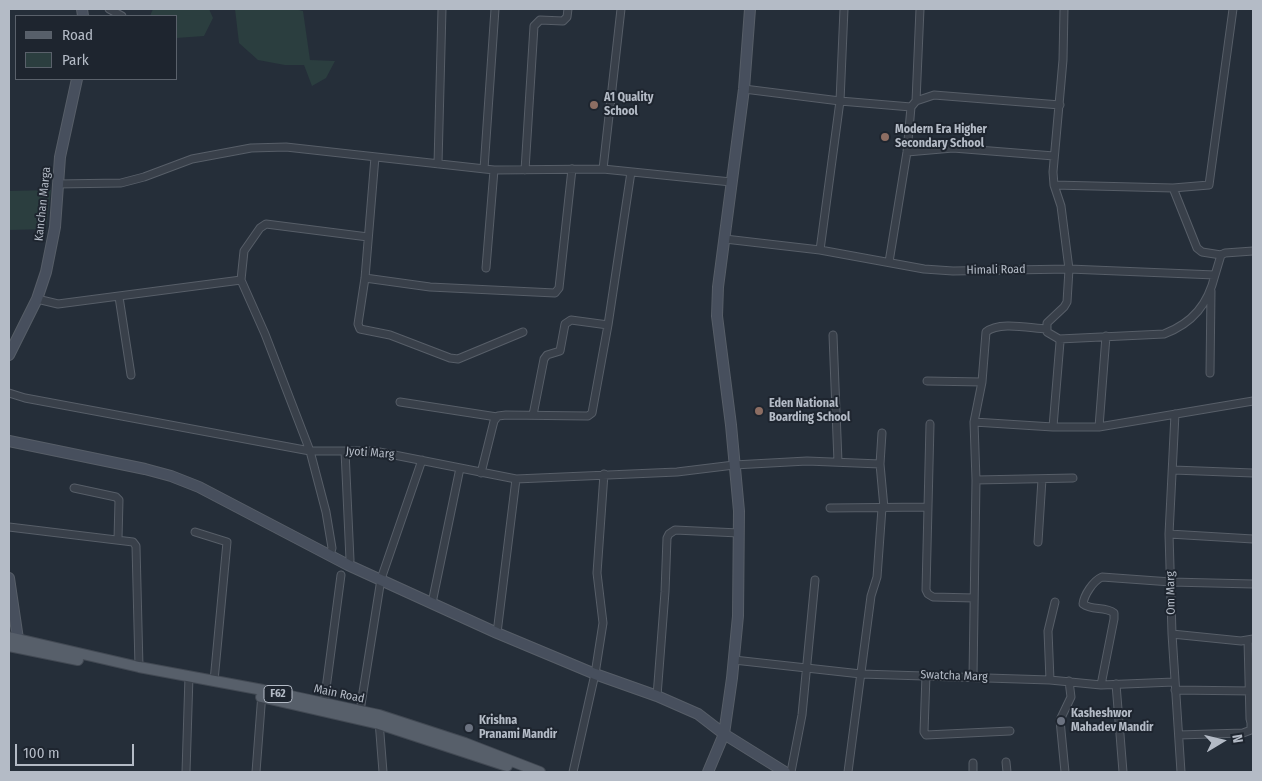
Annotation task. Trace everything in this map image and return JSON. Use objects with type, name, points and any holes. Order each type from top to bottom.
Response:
[{"type":"main road","name":"Main Road","points":[[13,638],[189,679],[214,681],[262,694],[360,711],[379,720],[524,772]]},
{"type":"main road","name":"Main Road","points":[[9,646],[189,679],[379,720],[465,743],[540,772]]},
{"type":"street","points":[[109,9],[120,15]]},
{"type":"street","points":[[438,164],[442,9]]},
{"type":"street","points":[[484,169],[495,9]]},
{"type":"street","points":[[525,170],[534,26],[540,20],[563,21],[567,17],[568,9]]},
{"type":"street","points":[[603,169],[621,9]]},
{"type":"street","points":[[708,772],[724,734],[738,616],[739,511],[731,425],[717,316],[718,287],[744,89],[750,9]]},
{"type":"street","points":[[820,250],[840,102],[844,9]]},
{"type":"street","points":[[889,262],[914,104],[920,9]]},
{"type":"street","points":[[1064,9],[1063,60],[1054,156],[1054,185],[1061,206],[1069,269],[1067,302],[1048,323],[1046,329],[1048,334],[1059,339],[1164,334],[1178,329],[1198,312],[1211,291]]},
{"type":"street","points":[[1054,185],[1173,188],[1211,184],[1233,9]]},
{"type":"street","name":"Kanchan Marga","points":[[9,355],[37,299],[46,272],[55,227],[60,157],[76,80]]},
{"type":"street","points":[[744,89],[840,102],[914,104],[934,95],[1060,105]]},
{"type":"street","points":[[57,184],[121,183],[144,177],[192,159],[252,148],[286,147],[494,170],[603,169],[732,182]]},
{"type":"street","points":[[907,152],[953,148],[1054,156]]},
{"type":"street","points":[[375,157],[365,278],[358,324],[362,330],[390,335],[450,358],[458,359],[524,332]]},
{"type":"street","points":[[486,268],[494,170]]},
{"type":"street","points":[[365,278],[430,287],[555,293],[559,288],[572,170]]},
{"type":"street","points":[[400,402],[497,417],[506,415],[582,416],[592,414],[608,325],[631,172]]},
{"type":"street","points":[[1173,188],[1197,248],[1202,252],[1221,255],[1253,251]]},
{"type":"street","points":[[330,555],[332,548],[326,512],[310,451],[265,334],[240,280],[244,251],[260,228],[266,224],[368,237]]},
{"type":"street","name":"Himali Road","points":[[725,239],[820,250],[924,269],[953,271],[1069,269],[1215,275]]},
{"type":"street","points":[[1210,373],[1211,291],[1221,255]]},
{"type":"street","points":[[37,299],[58,304],[240,280]]},
{"type":"street","points":[[119,297],[131,375]]},
{"type":"street","points":[[533,415],[544,359],[547,355],[560,351],[565,324],[571,320],[608,325]]},
{"type":"street","points":[[973,677],[976,480],[974,422],[982,382],[986,332],[991,328],[1002,326],[1046,329]]},
{"type":"street","points":[[833,335],[838,462]]},
{"type":"street","points":[[1099,427],[1106,336]]},
{"type":"street","points":[[1054,427],[1059,339]]},
{"type":"street","points":[[927,381],[982,382]]},
{"type":"street","name":"Jyoti Marg","points":[[9,393],[26,398],[310,451],[374,451],[398,454],[516,479],[677,472],[808,461],[880,464]]},
{"type":"street","points":[[974,422],[1054,427],[1099,427],[1253,401]]},
{"type":"street","name":"Om Marg","points":[[1175,414],[1169,534],[1172,634],[1181,772]]},
{"type":"street","points":[[481,473],[494,421],[497,417]]},
{"type":"street","points":[[930,424],[927,592],[933,597],[974,598]]},
{"type":"street","points":[[848,772],[871,596],[877,577],[883,508],[880,464],[882,433]]},
{"type":"street","points":[[9,441],[145,468],[199,487],[348,565],[497,633],[698,714],[724,734],[785,772]]},
{"type":"street","points":[[345,451],[350,560],[348,565]]},
{"type":"street","points":[[360,711],[381,579],[422,460]]},
{"type":"street","points":[[432,603],[460,468]]},
{"type":"street","points":[[1173,470],[1253,473]]},
{"type":"street","points":[[573,772],[595,674],[604,623],[597,573],[604,474]]},
{"type":"street","points":[[976,480],[1073,478]]},
{"type":"street","points":[[497,633],[516,479]]},
{"type":"street","points":[[1038,542],[1042,479]]},
{"type":"street","points":[[74,488],[116,497],[119,500],[118,539]]},
{"type":"street","points":[[830,508],[928,507]]},
{"type":"street","points":[[9,527],[134,542],[136,546],[139,667]]},
{"type":"street","points":[[657,696],[667,538],[669,534],[675,530],[739,532]]},
{"type":"street","points":[[195,532],[227,542],[214,681]]},
{"type":"street","points":[[1169,534],[1253,539]]},
{"type":"street","points":[[324,704],[341,575]]},
{"type":"street","points":[[1101,685],[1114,613],[1110,610],[1087,607],[1083,604],[1096,579],[1102,577],[1171,582],[1253,584]]},
{"type":"street","points":[[9,578],[13,638]]},
{"type":"street","points":[[790,772],[802,715],[815,580]]},
{"type":"street","points":[[1050,680],[1048,631],[1055,602]]},
{"type":"street","points":[[1172,634],[1241,641],[1250,639],[1251,730],[1243,733],[1178,735]]},
{"type":"street","name":"Swatcha Marg","points":[[734,660],[861,674],[1050,680],[1101,685],[1175,686],[1251,691]]},
{"type":"street","points":[[926,675],[924,732],[926,735],[1010,732]]},
{"type":"street","points":[[186,772],[189,679]]},
{"type":"street","points":[[1065,772],[1060,720],[1071,697],[1069,681]]},
{"type":"street","points":[[1116,684],[1123,772]]},
{"type":"street","points":[[256,772],[262,694]]},
{"type":"street","points":[[379,720],[383,772]]},
{"type":"street","points":[[1006,762],[1007,772]]},
{"type":"street","points":[[972,772],[973,764]]},
{"type":"green space","points":[[153,9],[209,9],[213,18],[204,36],[178,38],[178,15],[150,15]]},
{"type":"green space","points":[[235,9],[294,9],[303,11],[310,60],[335,61],[326,78],[312,86],[304,65],[285,65],[258,60],[239,43]]},
{"type":"green space","points":[[51,190],[46,229],[9,230],[9,191]]},
{"type":"place","name":"A1 Quality School","points":[[594,105]]},
{"type":"place","name":"Modern Era Higher Secondary School","points":[[885,137]]},
{"type":"place","name":"Eden National Boarding School","points":[[759,411]]},
{"type":"place","name":"Kasheshwor Mahadev Mandir","points":[[1061,721]]},
{"type":"place","name":"Krishna Pranami Mandir","points":[[469,728]]}]
